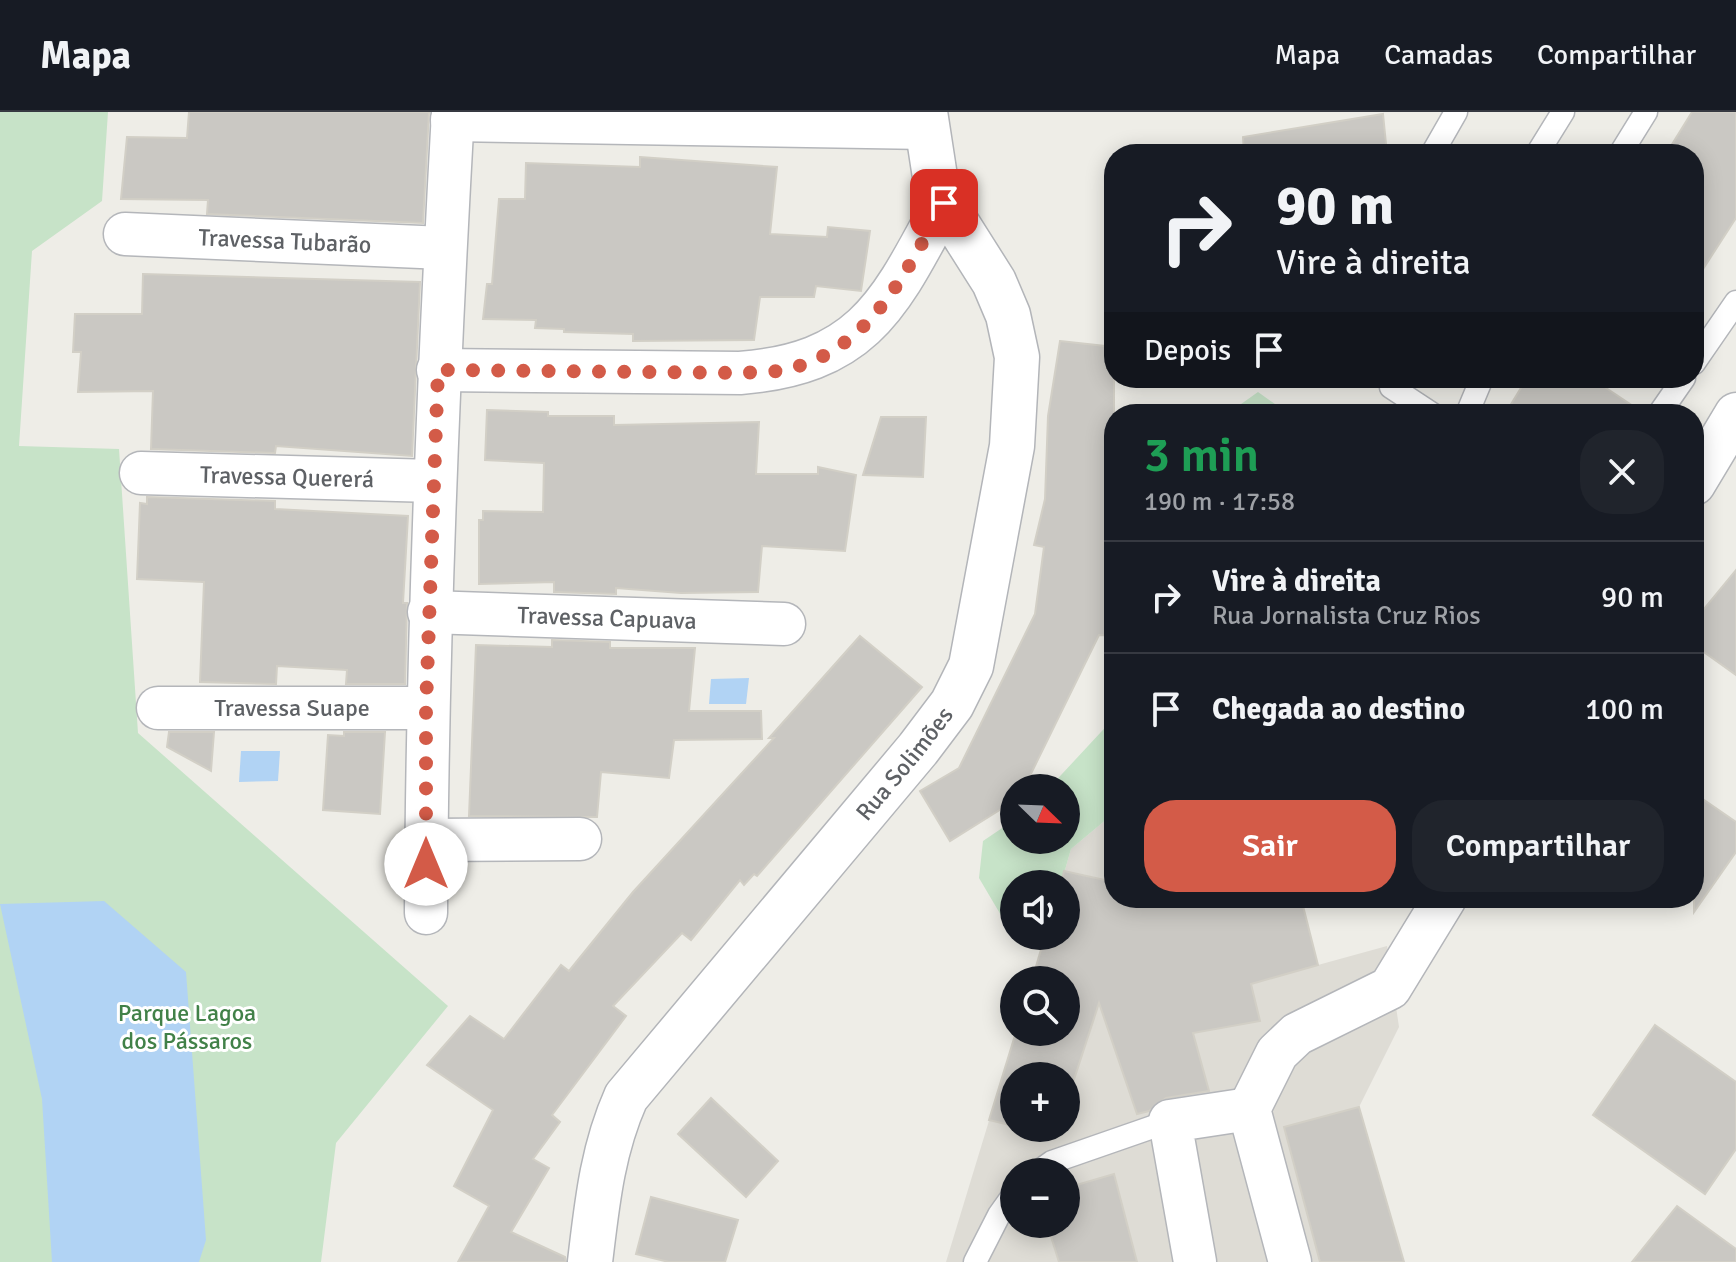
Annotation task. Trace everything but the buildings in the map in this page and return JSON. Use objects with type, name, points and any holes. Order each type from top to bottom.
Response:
[{"type":"street","points":[[426,913],[426,708],[433,481],[452,116],[926,120]]},
{"type":"street","name":"Rua Solimões","points":[[590,1262],[601,1169],[611,1130],[626,1097],[918,749],[952,704],[971,666],[1012,446],[1017,357],[1008,315],[994,282],[944,203],[935,177],[926,120]]},
{"type":"street","points":[[438,370],[740,373],[784,370],[828,354],[865,327],[897,290],[944,203]]},
{"type":"street","name":"Travessa Tubarão","points":[[125,234],[444,248]]},
{"type":"street","points":[[1704,467],[1736,414]]},
{"type":"street","name":"Travessa Quererá","points":[[141,473],[433,481]]},
{"type":"street","name":"Travessa Capuava","points":[[429,612],[784,624]]},
{"type":"street","name":"Travessa Suape","points":[[158,708],[426,708]]},
{"type":"street","points":[[426,840],[580,839]]},
{"type":"street","points":[[1290,1262],[1249,1109],[1277,1053],[1297,1034],[1390,988],[1439,908]]},
{"type":"street","points":[[1195,1262],[1170,1121],[1249,1109]]},
{"type":"lane","points":[[1438,144],[1456,112]]},
{"type":"lane","points":[[1543,144],[1563,112]]},
{"type":"lane","points":[[1626,144],[1646,112]]},
{"type":"lane","points":[[1704,348],[1736,302]]},
{"type":"lane","points":[[1393,388],[1417,404]]},
{"type":"lane","points":[[1064,1158],[1170,1121]]},
{"type":"lane","points":[[975,1262],[1000,1214]]},
{"type":"shaded area","points":[[1104,821],[1104,908],[1144,908],[1318,965],[1387,946],[1399,1027],[1359,1107],[1404,1262],[946,1262],[1000,1085],[1000,1142],[1080,1142],[1080,1062],[1007,1062],[1012,1046],[1080,1046],[1080,966],[1036,966],[1041,950],[1080,950],[1080,870],[1065,870],[1070,854],[1080,854],[1080,841]]},
{"type":"green space","name":"Parque Lagoa dos Pássaros","points":[[0,112],[108,112],[102,201],[32,251],[19,446],[119,449],[138,733],[448,1006],[336,1143],[321,1262],[0,1262]]},
{"type":"green space","points":[[1258,392],[1275,404],[1241,404]]},
{"type":"green space","points":[[1104,729],[1104,821],[1080,841],[1080,774],[1062,774]]},
{"type":"green space","points":[[1000,829],[1000,854],[1070,854],[1065,870],[1000,870],[1000,914],[979,878],[983,841]]},
{"type":"water","points":[[749,678],[746,704],[709,704],[711,679]]},
{"type":"water","points":[[241,751],[280,751],[278,781],[239,782]]},
{"type":"water","points":[[104,901],[186,972],[206,1240],[199,1262],[52,1262],[42,1099],[0,904]]},
{"type":"route","points":[[426,864],[426,708],[438,370],[740,373],[784,370],[828,354],[865,327],[897,290],[944,203]]}]
